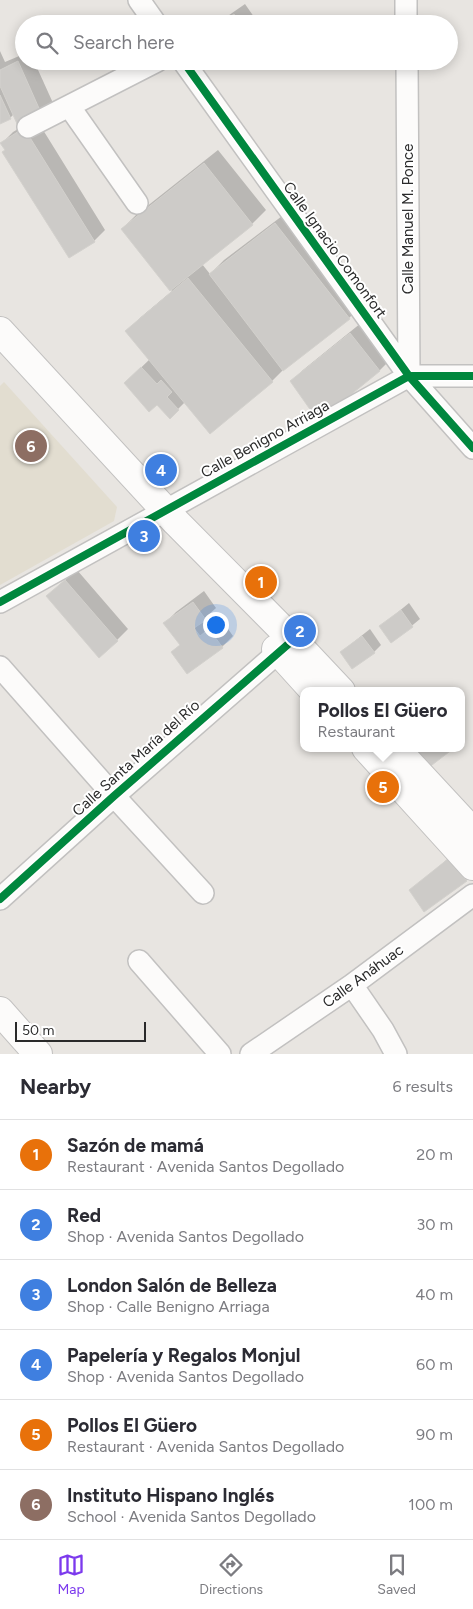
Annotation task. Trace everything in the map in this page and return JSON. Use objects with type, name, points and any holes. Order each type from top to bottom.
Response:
[{"type":"main road","points":[[0,331],[157,515]]},
{"type":"main road","points":[[0,358],[285,646],[336,687]]},
{"type":"main road","points":[[285,646],[311,687]]},
{"type":"main road","points":[[370,752],[473,866]]},
{"type":"main road","points":[[399,752],[473,832]]},
{"type":"main road","points":[[0,1011],[38,1054]]},
{"type":"street","points":[[140,0],[150,15]]},
{"type":"street","points":[[406,0],[406,15]]},
{"type":"street","points":[[28,127],[139,70]]},
{"type":"street","name":"Calle Ignacio Comonfort","points":[[189,70],[409,376],[473,448]]},
{"type":"street","name":"Calle Manuel M. Ponce","points":[[407,70],[409,376]]},
{"type":"street","points":[[69,106],[137,203]]},
{"type":"street","name":"Calle Benigno Arriaga","points":[[0,602],[409,376],[473,376]]},
{"type":"street","name":"Calle Santa María del Río","points":[[0,899],[285,646]]},
{"type":"street","points":[[0,667],[203,893]]},
{"type":"street","name":"Calle Anáhuac","points":[[251,1054],[352,985],[473,895]]},
{"type":"street","points":[[139,961],[220,1054]]},
{"type":"street","points":[[352,985],[383,1030],[396,1054]]},
{"type":"shaded area","points":[[4,382],[117,507],[114,521],[0,585],[0,386]]},
{"type":"building","points":[[15,62],[15,70],[22,70],[42,115],[18,126],[0,86],[0,70]]},
{"type":"building","points":[[0,95],[11,119],[0,124]]},
{"type":"building","points":[[24,128],[95,242],[69,258],[2,152],[5,150],[0,143]]},
{"type":"building","points":[[204,163],[253,225],[170,291],[121,229]]},
{"type":"building","points":[[275,223],[350,319],[283,371],[209,274]]},
{"type":"building","points":[[188,278],[273,382],[210,434],[125,331]]},
{"type":"building","points":[[350,333],[380,371],[348,397],[314,415],[290,381]]},
{"type":"building","points":[[141,367],[157,384],[161,380],[172,392],[167,397],[179,410],[170,419],[157,405],[149,412],[124,383]]},
{"type":"building","points":[[65,580],[118,641],[99,658],[46,596]]},
{"type":"building","points":[[193,602],[206,620],[194,628],[200,636],[209,629],[223,648],[187,674],[171,652],[180,645],[163,623]]},
{"type":"building","points":[[401,610],[413,627],[391,643],[379,626]]},
{"type":"building","points":[[362,636],[375,653],[352,669],[340,652]]},
{"type":"building","points":[[417,752],[449,752],[428,768]]},
{"type":"building","points":[[448,859],[467,881],[424,912],[409,890]]},
{"type":"cycle path","points":[[189,70],[409,376],[473,448]]},
{"type":"cycle path","points":[[0,602],[409,376],[473,376]]},
{"type":"cycle path","points":[[0,899],[114,796],[293,640]]},
{"type":"place","name":"Instituto Hispano Inglés","points":[[31,446]]},
{"type":"place","name":"Papelería y Regalos Monjul","points":[[161,470]]},
{"type":"place","name":"London Salón de Belleza","points":[[144,536]]},
{"type":"place","name":"Sazón de mamá","points":[[261,582]]},
{"type":"place","name":"Red","points":[[300,631]]},
{"type":"place","name":"Pollos El Güero","points":[[383,787]]}]
